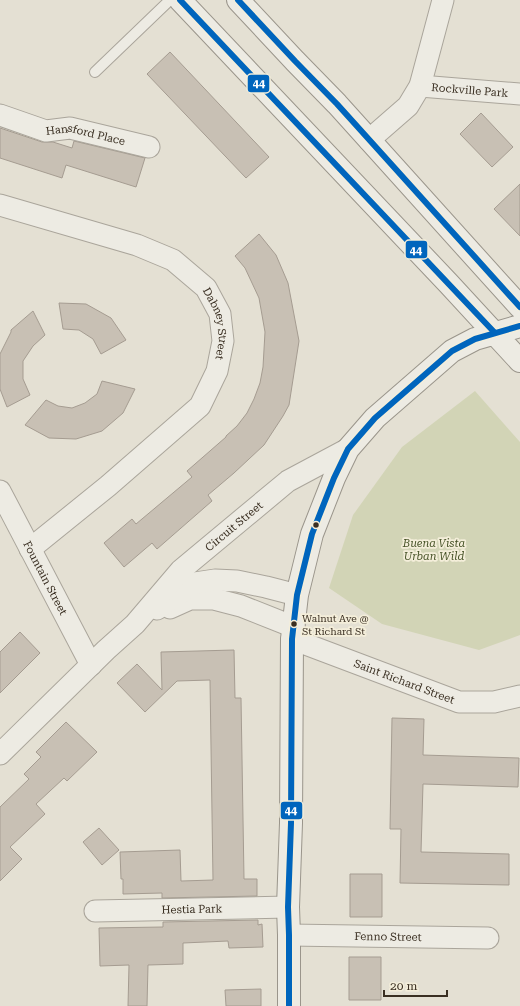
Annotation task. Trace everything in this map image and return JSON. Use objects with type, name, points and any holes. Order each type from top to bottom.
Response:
[{"type":"main road","points":[[180,0],[449,284],[520,362]]},
{"type":"main road","points":[[238,0],[337,104],[520,307]]},
{"type":"main road","points":[[289,1006],[288,907],[291,823],[293,633],[297,595],[312,534],[334,478],[348,449],[375,418],[452,351],[475,338],[520,326]]},
{"type":"street","name":"Rockville Park","points":[[369,140],[408,106],[420,86],[443,0]]},
{"type":"street","name":"Rockville Park","points":[[420,86],[520,94]]},
{"type":"street","name":"Hansford Place","points":[[0,115],[46,131],[70,128],[149,147]]},
{"type":"street","name":"Dabney Street","points":[[0,205],[137,245],[173,260],[206,288],[220,314],[223,341],[217,371],[200,406],[108,486],[30,549]]},
{"type":"street","name":"Circuit Street","points":[[135,624],[181,570],[288,481],[348,449]]},
{"type":"street","name":"Fountain Street","points":[[0,491],[91,665]]},
{"type":"street","name":"Circuit Street","points":[[0,754],[106,650],[135,624],[195,583],[215,580],[237,581],[297,595]]},
{"type":"street","name":"Circuit Street","points":[[135,624],[190,599],[214,599],[241,606],[293,633]]},
{"type":"street","name":"Saint Richard Street","points":[[293,633],[459,702],[494,702],[520,696]]},
{"type":"street","name":"Hestia Park","points":[[95,911],[288,907]]},
{"type":"street","name":"Fenno Street","points":[[289,935],[488,938]]},
{"type":"lane","points":[[95,72],[170,0]]},
{"type":"green space","name":"Buena Vista Urban Wild","points":[[475,391],[520,442],[520,635],[479,650],[382,624],[329,588],[353,515],[402,447]]},
{"type":"building","points":[[170,52],[269,157],[246,178],[147,74]]},
{"type":"building","points":[[481,113],[513,147],[492,167],[460,134]]},
{"type":"building","points":[[0,128],[42,142],[53,142],[72,148],[74,141],[145,158],[136,187],[66,165],[62,178],[0,158]]},
{"type":"building","points":[[520,184],[520,236],[494,209]]},
{"type":"building","points":[[259,234],[276,255],[288,283],[299,341],[289,405],[264,445],[208,495],[212,501],[157,549],[152,543],[124,567],[104,543],[132,519],[136,524],[192,477],[187,471],[237,426],[247,413],[254,399],[260,383],[263,367],[265,332],[259,298],[245,268],[235,256]]},
{"type":"building","points":[[59,303],[86,304],[111,318],[126,340],[101,354],[93,339],[79,330],[63,329]]},
{"type":"building","points":[[33,311],[45,335],[33,346],[23,361],[23,379],[30,395],[7,407],[0,389],[0,354],[11,330]]},
{"type":"building","points":[[102,381],[135,389],[123,413],[102,431],[76,439],[49,438],[25,425],[46,400],[58,406],[72,408],[85,403],[97,394]]},
{"type":"building","points":[[20,632],[40,653],[0,693],[0,652]]},
{"type":"building","points":[[234,650],[235,698],[241,698],[244,879],[257,879],[257,896],[162,898],[162,893],[123,894],[120,852],[180,850],[181,881],[213,880],[210,680],[177,681],[145,712],[117,683],[137,664],[162,690],[161,652]]},
{"type":"building","points":[[392,718],[424,719],[423,755],[519,758],[518,787],[423,784],[421,852],[509,854],[509,885],[400,883],[401,829],[390,829]]},
{"type":"building","points":[[66,722],[97,752],[67,781],[64,778],[36,804],[45,814],[10,847],[22,859],[0,881],[0,807],[29,779],[24,774],[41,757],[36,752]]},
{"type":"building","points":[[99,828],[119,850],[102,865],[83,842]]},
{"type":"building","points":[[350,874],[382,874],[382,917],[350,917]]},
{"type":"building","points":[[258,920],[258,925],[262,924],[263,947],[229,948],[228,941],[183,943],[183,964],[148,965],[147,1006],[128,1006],[129,965],[100,966],[99,928],[163,927],[163,922]]},
{"type":"building","points":[[349,957],[381,957],[381,1000],[349,1000]]},
{"type":"building","points":[[261,989],[261,1006],[226,1006],[225,990]]},
{"type":"transit line","name":"44","points":[[180,0],[495,333]]},
{"type":"transit line","name":"44","points":[[238,0],[337,104],[520,307]]},
{"type":"transit line","name":"44","points":[[289,1006],[288,907],[291,823],[292,639],[297,595],[312,534],[334,478],[348,449],[375,418],[452,351],[475,339],[520,326]]},
{"type":"place","name":"Walnut Ave @ St Richard St","points":[[294,624]]}]
